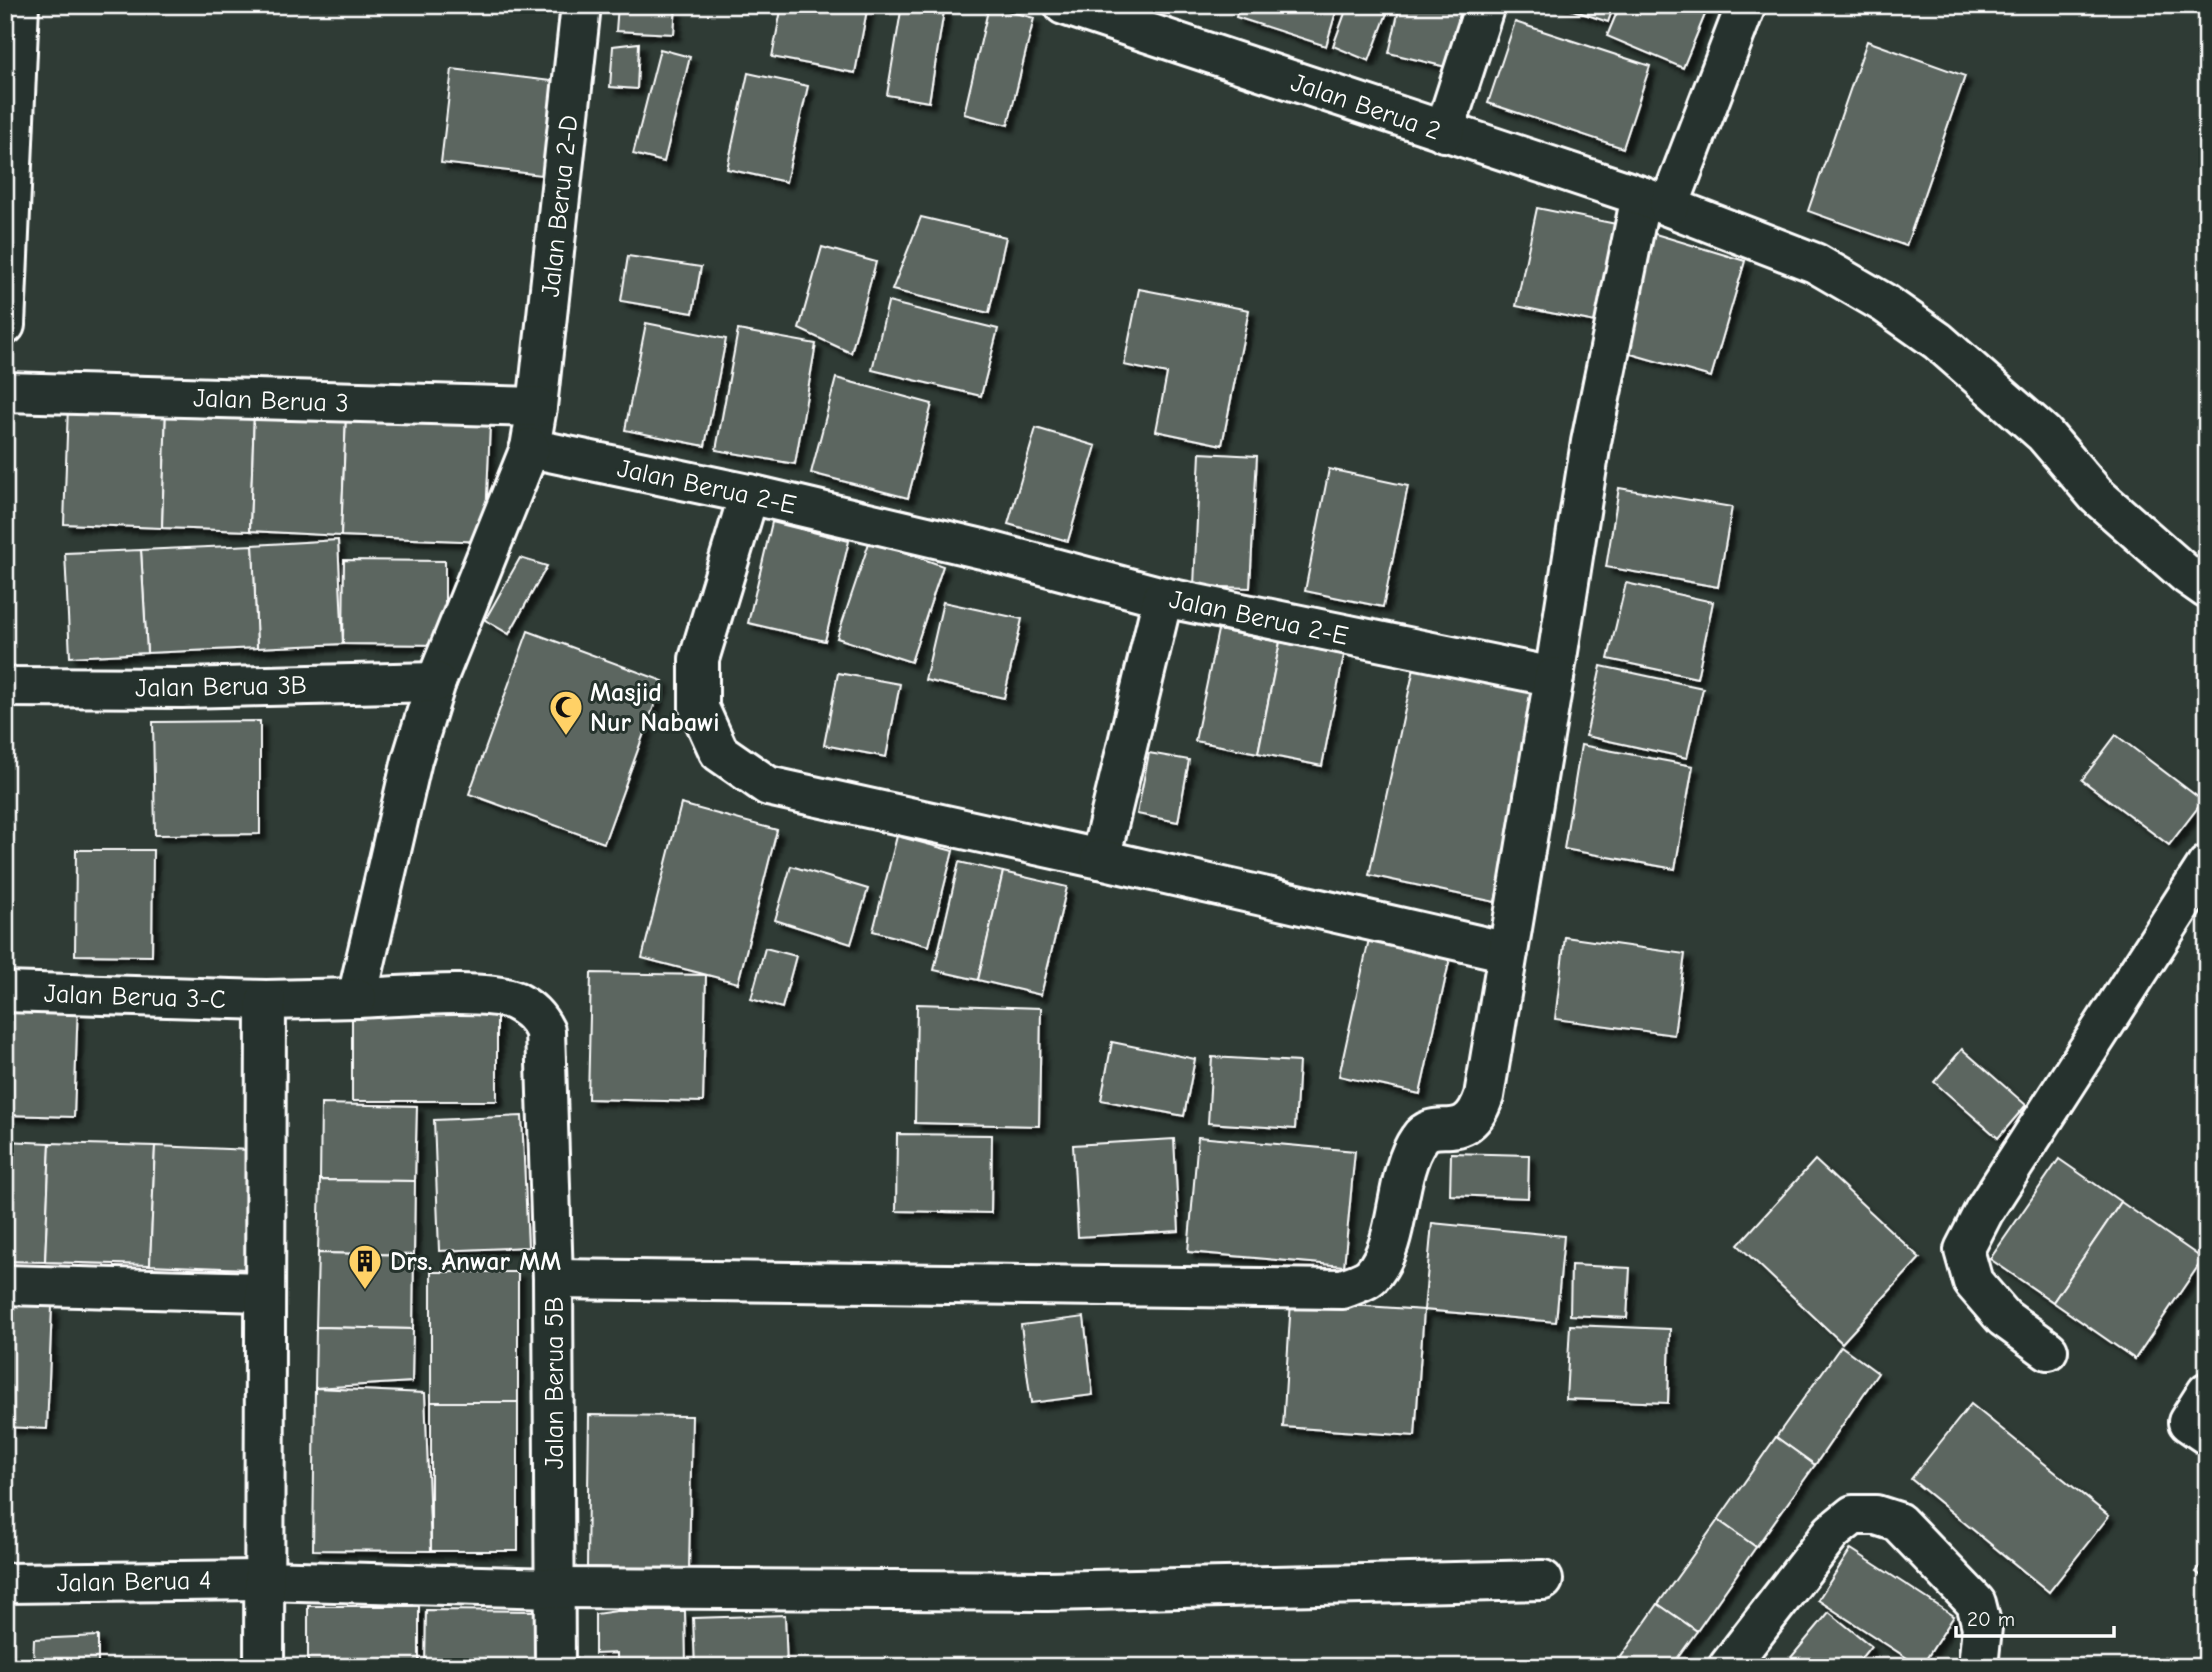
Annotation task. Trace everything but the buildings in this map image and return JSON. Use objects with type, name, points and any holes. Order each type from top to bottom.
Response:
[{"type":"street","points":[[5,325],[19,5]]},
{"type":"street","name":"Jalan Berua 2-D","points":[[537,407],[581,5]]},
{"type":"street","name":"Jalan Berua 2","points":[[1064,5],[1655,201],[1815,263],[1884,303],[1938,341],[2044,434],[2097,496],[2187,575],[2207,589]]},
{"type":"street","points":[[1444,132],[1485,5]]},
{"type":"street","points":[[553,1279],[1343,1289],[1370,1277],[1384,1257],[1408,1164],[1419,1138],[1428,1131],[1467,1124],[1478,1115],[1484,1096],[1591,442],[1655,201],[1746,5]]},
{"type":"street","name":"Jalan Berua 3","points":[[5,392],[537,407]]},
{"type":"street","points":[[358,998],[412,760],[436,682],[530,448],[537,407]]},
{"type":"street","name":"Jalan Berua 2-E","points":[[530,448],[749,494],[982,549],[1163,597],[1554,677]]},
{"type":"street","points":[[749,494],[699,659],[699,708],[719,752],[768,786],[1508,951]]},
{"type":"street","points":[[1100,859],[1163,597]]},
{"type":"street","name":"Jalan Berua 3B","points":[[5,687],[182,688],[436,682]]},
{"type":"street","points":[[2048,1350],[2004,1318],[1973,1282],[1964,1250],[1984,1211],[2207,865]]},
{"type":"street","name":"Jalan Berua 3-C","points":[[5,992],[266,1000],[489,995],[514,1001],[538,1016]]},
{"type":"street","points":[[264,1667],[262,1580],[266,1000]]},
{"type":"street","name":"Jalan Berua 5B","points":[[538,1016],[545,1031],[553,1279],[555,1667]]},
{"type":"street","points":[[5,1285],[263,1292]]},
{"type":"street","points":[[2207,1392],[2188,1422],[2207,1435]]},
{"type":"street","points":[[1728,1667],[1832,1532],[1853,1515],[1876,1515],[1898,1522],[1976,1603],[1982,1627],[1978,1667]]},
{"type":"street","name":"Jalan Berua 4","points":[[5,1583],[262,1580],[554,1588],[1047,1591],[1544,1580]]},
{"type":"place","name":"Masjid Nur Nabawi","points":[[566,737]]},
{"type":"place","name":"Drs. Anwar MM","points":[[365,1291]]}]
